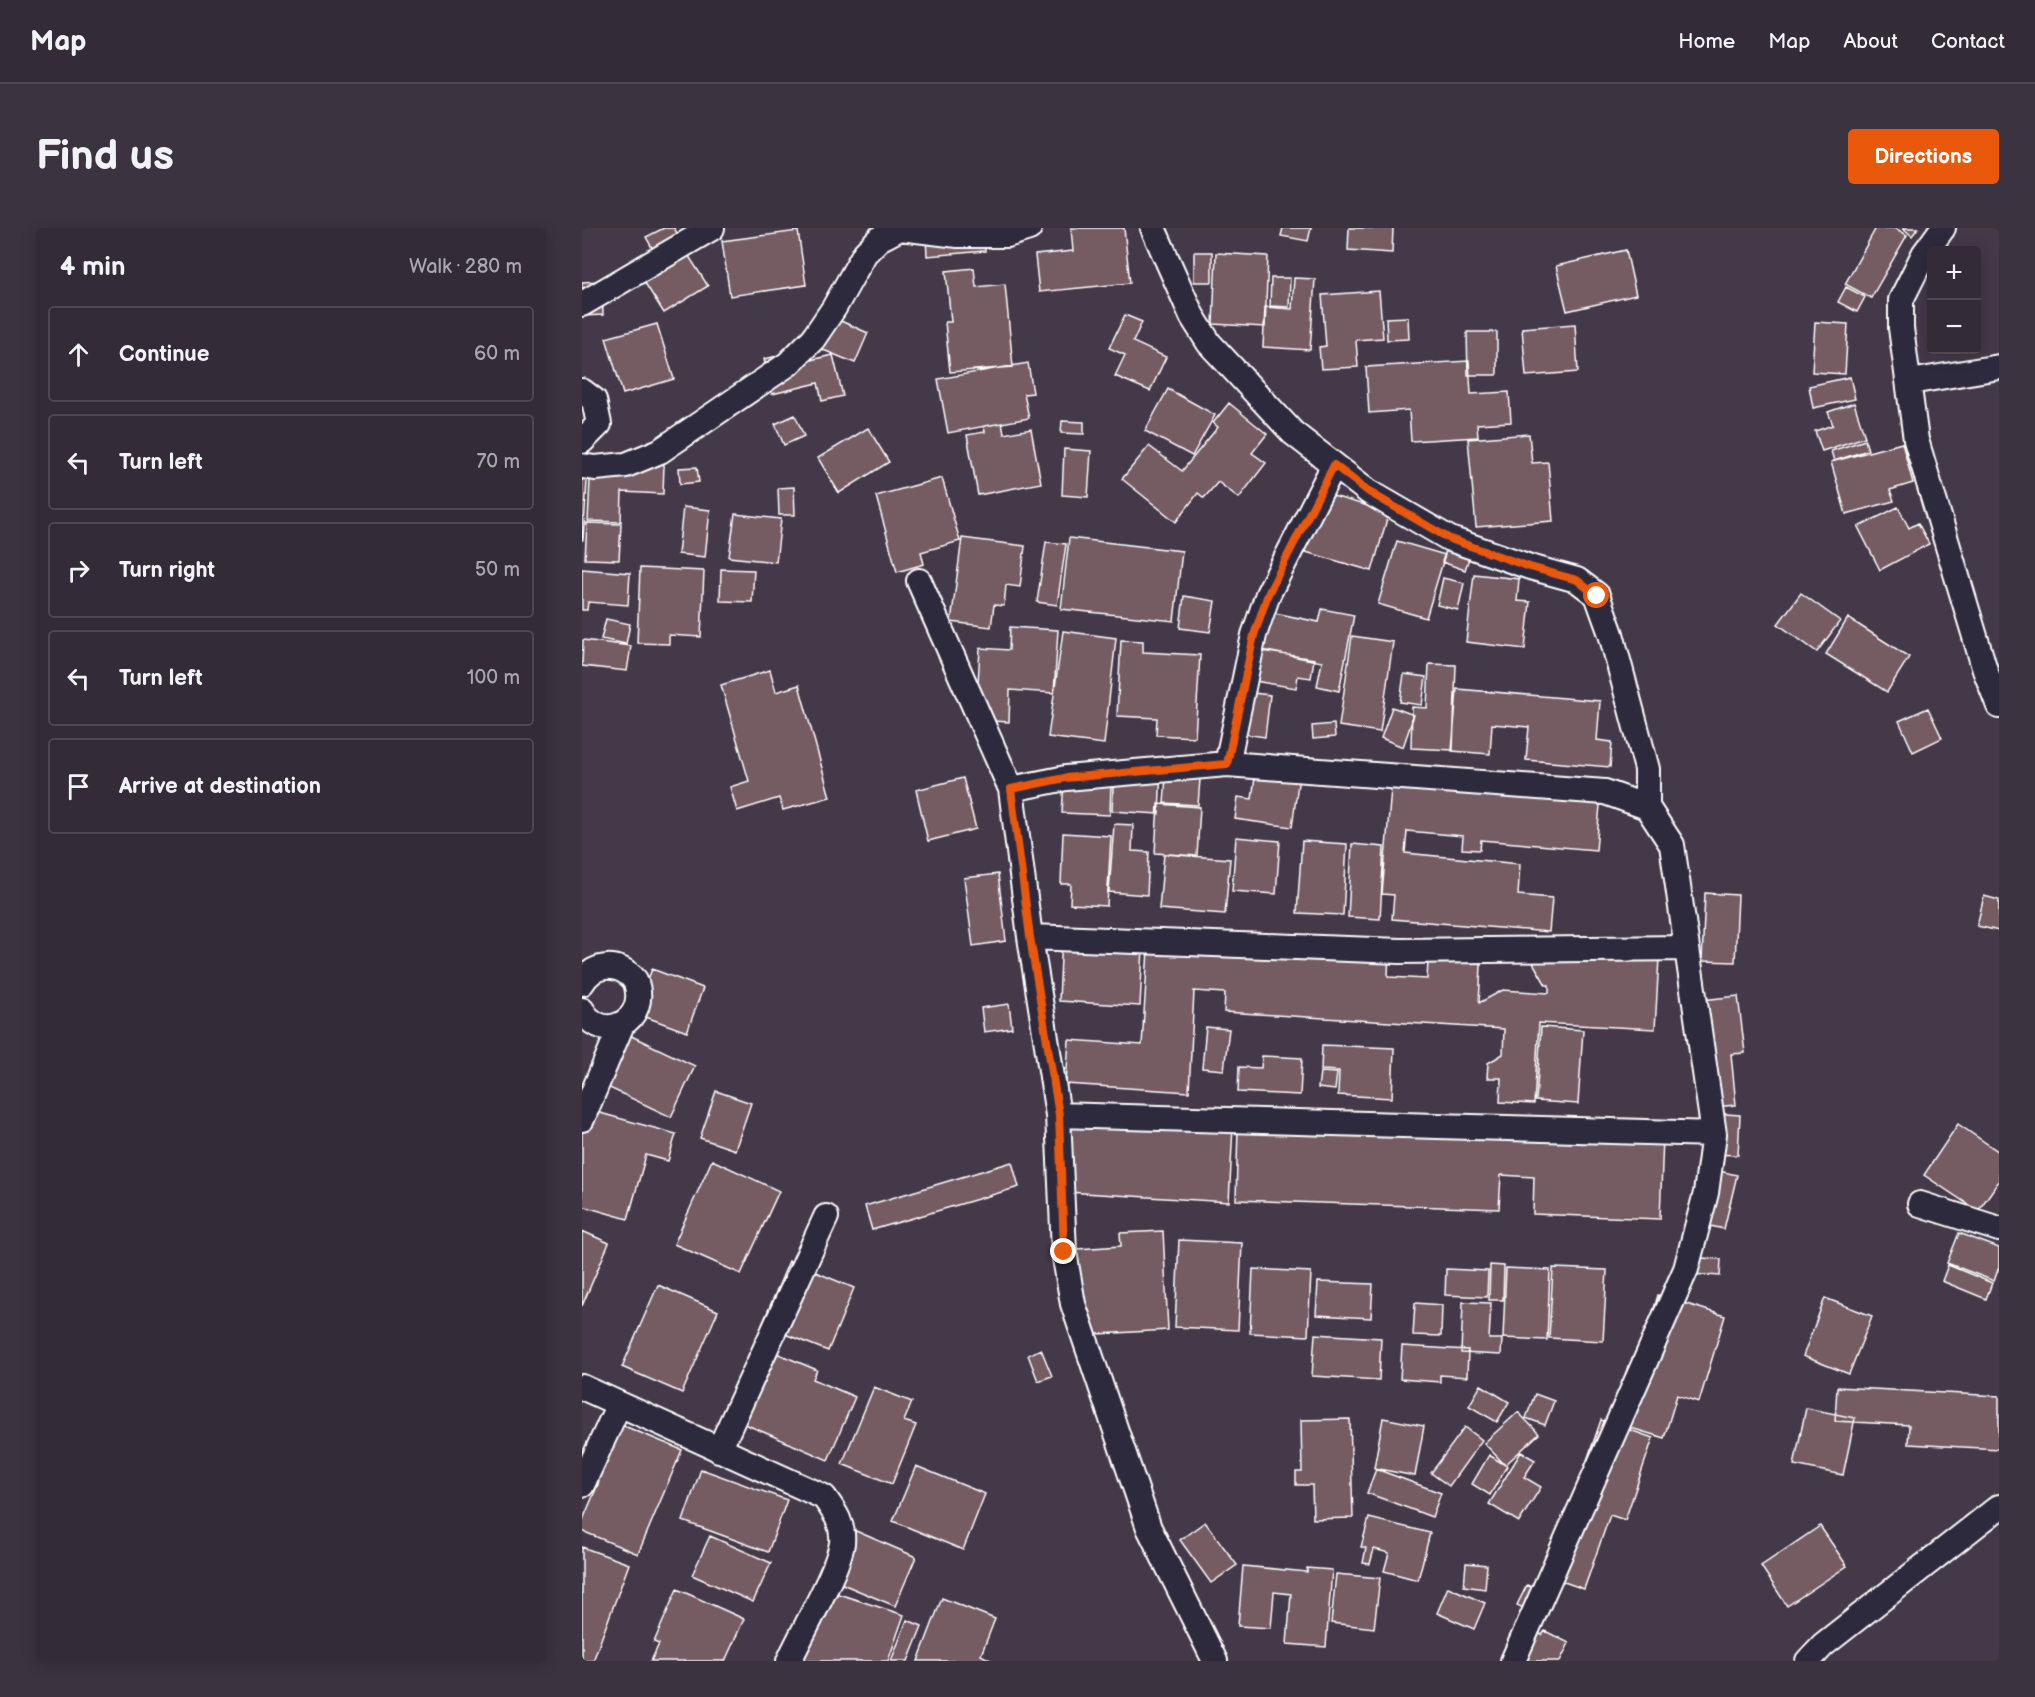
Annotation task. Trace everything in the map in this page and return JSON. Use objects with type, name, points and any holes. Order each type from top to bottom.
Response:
[{"type":"street","points":[[582,304],[712,228]]},
{"type":"street","points":[[582,466],[596,468],[626,465],[660,451],[788,364],[813,339],[834,308],[865,253],[879,239],[900,228],[958,235],[1007,235],[1029,228]]},
{"type":"street","points":[[1153,228],[1192,316],[1209,343],[1293,433],[1369,492],[1450,539],[1530,567],[1577,580],[1597,596],[1611,634],[1647,769],[1647,807],[1672,844],[1714,1134],[1706,1193],[1686,1269],[1513,1661]]},
{"type":"street","points":[[1943,228],[1924,254],[1901,300],[1901,328],[1916,440],[1985,670],[1999,706]]},
{"type":"street","points":[[1910,382],[1999,367]]},
{"type":"street","points":[[582,391],[594,400],[599,424],[582,441]]},
{"type":"street","points":[[1227,764],[1254,635],[1268,594],[1334,465]]},
{"type":"street","points":[[919,581],[1011,789],[1030,937],[1059,1115],[1064,1252],[1073,1304],[1149,1528],[1215,1661]]},
{"type":"street","points":[[1011,789],[1077,777],[1227,764],[1605,792],[1647,807]]},
{"type":"street","points":[[1030,937],[1400,951],[1687,948]]},
{"type":"street","points":[[582,983],[590,973],[599,968],[619,968],[635,980],[639,1000],[636,1010],[622,1024],[582,1119]]},
{"type":"street","points":[[582,1010],[593,1023],[603,1026],[622,1024]]},
{"type":"street","points":[[1059,1115],[1714,1134]]},
{"type":"street","points":[[1920,1204],[1999,1229]]},
{"type":"street","points":[[719,1450],[826,1217]]},
{"type":"street","points":[[582,1387],[824,1497],[839,1516],[842,1542],[789,1661]]},
{"type":"street","points":[[582,1485],[619,1404]]},
{"type":"street","points":[[1808,1661],[1823,1645],[1999,1507]]},
{"type":"building","points":[[664,228],[674,228],[680,238],[654,251],[646,237]]},
{"type":"building","points":[[1071,228],[1124,228],[1130,283],[1039,292],[1035,255],[1073,251]]},
{"type":"building","points":[[1283,228],[1311,228],[1308,241],[1281,236]]},
{"type":"building","points":[[1349,228],[1393,228],[1392,253],[1348,250]]},
{"type":"building","points":[[1876,228],[1895,228],[1907,235],[1871,298],[1845,284]]},
{"type":"building","points":[[1903,228],[1918,228],[1912,236]]},
{"type":"building","points":[[798,231],[806,285],[730,296],[722,241]]},
{"type":"building","points":[[984,233],[985,251],[927,256],[926,238]]},
{"type":"building","points":[[678,239],[708,286],[664,313],[634,266]]},
{"type":"building","points":[[1626,250],[1636,295],[1567,311],[1556,266]]},
{"type":"building","points":[[1194,252],[1212,252],[1212,282],[1194,282]]},
{"type":"building","points":[[1216,253],[1268,256],[1265,327],[1213,324]]},
{"type":"building","points":[[974,268],[976,287],[1005,284],[1013,367],[950,372],[945,322],[951,322],[946,271]]},
{"type":"building","points":[[1271,278],[1290,278],[1289,307],[1270,306]]},
{"type":"building","points":[[1294,278],[1315,279],[1310,350],[1263,347],[1265,307],[1292,309]]},
{"type":"building","points":[[602,281],[603,315],[582,316],[582,282]]},
{"type":"building","points":[[1846,287],[1865,297],[1857,312],[1838,302]]},
{"type":"building","points":[[1379,291],[1383,338],[1356,340],[1358,367],[1321,369],[1319,347],[1326,346],[1322,295]]},
{"type":"building","points":[[818,311],[868,333],[855,363],[804,342]]},
{"type":"building","points":[[1125,315],[1142,322],[1133,342],[1166,357],[1150,391],[1115,376],[1125,355],[1109,348]]},
{"type":"building","points":[[1408,317],[1409,339],[1387,340],[1386,318]]},
{"type":"building","points":[[1815,322],[1848,324],[1845,374],[1812,372]]},
{"type":"building","points":[[657,324],[674,379],[623,394],[606,338]]},
{"type":"building","points":[[1575,324],[1578,372],[1526,376],[1522,328]]},
{"type":"building","points":[[1467,332],[1497,332],[1497,375],[1468,375]]},
{"type":"building","points":[[808,349],[810,360],[833,355],[843,396],[822,401],[818,383],[772,394],[764,359]]},
{"type":"building","points":[[1469,361],[1471,394],[1509,392],[1511,422],[1477,424],[1478,437],[1411,441],[1409,410],[1369,413],[1366,367]]},
{"type":"building","points":[[1028,363],[1033,393],[1024,394],[1029,418],[948,433],[938,379]]},
{"type":"building","points":[[1850,377],[1855,399],[1813,408],[1809,386]]},
{"type":"building","points":[[1168,389],[1215,415],[1192,456],[1145,431]]},
{"type":"building","points":[[1229,403],[1267,434],[1252,453],[1266,463],[1239,498],[1218,482],[1204,498],[1198,493],[1176,522],[1122,479],[1149,446],[1182,471],[1218,427],[1213,423]]},
{"type":"building","points":[[1854,403],[1865,437],[1822,451],[1815,431],[1833,425],[1828,412]]},
{"type":"building","points":[[795,415],[804,436],[784,445],[775,424]]},
{"type":"building","points":[[1062,421],[1084,422],[1084,434],[1061,433]]},
{"type":"building","points":[[1002,423],[1004,434],[1031,429],[1041,483],[978,495],[967,435],[985,432],[984,426]]},
{"type":"building","points":[[868,428],[889,462],[839,493],[818,458]]},
{"type":"building","points":[[1529,434],[1532,463],[1548,462],[1553,521],[1476,527],[1468,439]]},
{"type":"building","points":[[1865,440],[1868,450],[1834,461],[1831,451]]},
{"type":"building","points":[[1902,443],[1913,483],[1890,490],[1894,501],[1846,514],[1831,462]]},
{"type":"building","points":[[1064,449],[1091,451],[1088,497],[1062,495]]},
{"type":"building","points":[[591,460],[664,463],[663,494],[622,492],[621,522],[588,521]]},
{"type":"building","points":[[697,467],[699,482],[680,484],[679,468]]},
{"type":"building","points":[[582,468],[588,468],[583,540],[582,540]]},
{"type":"building","points":[[942,478],[960,541],[921,552],[924,564],[897,572],[876,496]]},
{"type":"building","points":[[794,487],[795,515],[779,515],[778,488]]},
{"type":"building","points":[[1319,492],[1389,512],[1372,571],[1302,551]]},
{"type":"building","points":[[683,507],[710,510],[705,557],[678,554]]},
{"type":"building","points":[[1898,507],[1909,528],[1918,523],[1929,544],[1880,570],[1858,527]]},
{"type":"building","points":[[735,514],[781,519],[776,562],[729,557]]},
{"type":"building","points":[[587,523],[621,524],[619,560],[585,559]]},
{"type":"building","points":[[962,538],[1025,546],[1020,587],[1006,585],[1004,606],[994,605],[991,627],[951,622]]},
{"type":"building","points":[[1069,538],[1182,551],[1174,621],[1061,609]]},
{"type":"building","points":[[1397,541],[1445,555],[1426,618],[1378,604]]},
{"type":"building","points":[[1046,542],[1066,544],[1057,605],[1037,602]]},
{"type":"building","points":[[1446,550],[1469,558],[1465,570],[1442,562]]},
{"type":"building","points":[[640,568],[704,571],[701,637],[669,635],[669,644],[637,643]]},
{"type":"building","points":[[582,569],[630,573],[628,605],[588,602],[587,610],[582,610]]},
{"type":"building","points":[[721,569],[754,570],[752,602],[720,601]]},
{"type":"building","points":[[1474,574],[1519,579],[1517,601],[1530,602],[1525,649],[1466,642]]},
{"type":"building","points":[[1443,578],[1464,583],[1458,610],[1437,605]]},
{"type":"building","points":[[1801,593],[1840,621],[1817,652],[1778,624]]},
{"type":"building","points":[[1184,596],[1215,601],[1210,632],[1180,628]]},
{"type":"building","points":[[1322,609],[1354,615],[1339,691],[1317,686],[1322,662],[1252,648],[1260,610],[1319,622]]},
{"type":"building","points":[[1848,618],[1909,657],[1887,692],[1826,654]]},
{"type":"building","points":[[606,619],[630,624],[626,644],[601,639]]},
{"type":"building","points":[[1010,627],[1058,630],[1054,693],[1010,690],[1009,722],[976,720],[980,648],[1009,650]]},
{"type":"building","points":[[1063,631],[1116,638],[1104,744],[1048,737]]},
{"type":"building","points":[[1352,636],[1393,642],[1380,732],[1339,726]]},
{"type":"building","points":[[583,640],[631,646],[627,671],[582,666]]},
{"type":"building","points":[[1121,640],[1143,641],[1143,652],[1200,655],[1195,737],[1156,735],[1157,718],[1117,716]]},
{"type":"building","points":[[1242,648],[1314,659],[1311,678],[1298,676],[1296,688],[1237,678]]},
{"type":"building","points":[[1429,664],[1456,665],[1453,750],[1411,748],[1412,707],[1427,708]]},
{"type":"building","points":[[770,670],[776,692],[799,685],[830,797],[783,810],[779,798],[737,811],[730,787],[749,781],[721,685]]},
{"type":"building","points":[[1404,674],[1426,677],[1422,705],[1400,702]]},
{"type":"building","points":[[1457,689],[1600,701],[1597,740],[1612,742],[1610,767],[1526,760],[1529,727],[1492,724],[1490,754],[1452,751]]},
{"type":"building","points":[[1235,691],[1270,695],[1265,737],[1231,732]]},
{"type":"building","points":[[1392,707],[1414,715],[1403,747],[1381,738]]},
{"type":"building","points":[[1928,708],[1942,738],[1913,752],[1899,721]]},
{"type":"building","points":[[1334,724],[1335,737],[1313,739],[1312,726]]},
{"type":"building","points":[[1114,766],[1161,769],[1159,814],[1112,811]]},
{"type":"building","points":[[1256,770],[1299,776],[1292,827],[1235,819],[1238,797],[1252,799]]},
{"type":"building","points":[[1166,777],[1200,779],[1198,805],[1164,803]]},
{"type":"building","points":[[963,778],[976,829],[928,841],[916,790]]},
{"type":"building","points":[[1064,781],[1111,782],[1110,815],[1062,813]]},
{"type":"building","points":[[1303,781],[1601,794],[1596,850],[1481,840],[1480,850],[1462,849],[1463,836],[1407,831],[1405,853],[1520,864],[1518,895],[1552,898],[1549,932],[1392,919],[1394,895],[1382,894],[1391,789]]},
{"type":"building","points":[[1158,804],[1200,807],[1197,856],[1155,853]]},
{"type":"building","points":[[1114,824],[1133,825],[1132,851],[1149,852],[1147,895],[1109,892]]},
{"type":"building","points":[[1063,833],[1111,836],[1107,906],[1070,904],[1071,884],[1061,884]]},
{"type":"building","points":[[1236,837],[1280,841],[1276,894],[1232,891]]},
{"type":"building","points":[[1302,841],[1347,844],[1343,915],[1297,913]]},
{"type":"building","points":[[1352,844],[1384,847],[1380,919],[1348,917]]},
{"type":"building","points":[[1164,854],[1230,859],[1225,914],[1159,909]]},
{"type":"building","points":[[998,874],[1006,941],[973,946],[964,878]]},
{"type":"building","points":[[1705,893],[1738,895],[1735,962],[1702,961]]},
{"type":"building","points":[[1984,896],[1999,900],[1999,931],[1977,926]]},
{"type":"building","points":[[1149,934],[1389,948],[1388,977],[1427,979],[1429,944],[1482,947],[1479,1003],[1503,990],[1549,993],[1549,985],[1546,985],[1526,951],[1659,958],[1655,1029],[1539,1023],[1534,1104],[1500,1102],[1501,1078],[1487,1078],[1488,1063],[1503,1054],[1504,1029],[1224,1012],[1225,993],[1194,991],[1189,1092],[1066,1084],[1069,1040],[1142,1045]]},
{"type":"building","points":[[1062,936],[1143,947],[1140,1006],[1059,1001]]},
{"type":"building","points":[[652,969],[703,988],[687,1032],[635,1013]]},
{"type":"building","points":[[1738,996],[1745,1053],[1731,1054],[1736,1105],[1714,1107],[1702,1000]]},
{"type":"building","points":[[1009,1004],[1012,1028],[984,1032],[981,1008]]},
{"type":"building","points":[[1206,1027],[1229,1029],[1224,1070],[1202,1068]]},
{"type":"building","points":[[1541,1027],[1583,1030],[1578,1104],[1536,1101]]},
{"type":"building","points":[[625,1033],[695,1066],[671,1117],[601,1084]]},
{"type":"building","points":[[1322,1045],[1394,1048],[1392,1098],[1338,1095],[1339,1071],[1321,1070]]},
{"type":"building","points":[[1262,1056],[1302,1058],[1300,1095],[1238,1092],[1239,1067],[1261,1068]]},
{"type":"building","points":[[1320,1072],[1337,1073],[1335,1090],[1318,1088]]},
{"type":"building","points":[[716,1091],[751,1103],[735,1150],[700,1138]]},
{"type":"building","points":[[582,1108],[676,1134],[668,1161],[646,1155],[628,1219],[582,1206]]},
{"type":"building","points":[[1710,1113],[1740,1115],[1738,1155],[1709,1154]]},
{"type":"building","points":[[1071,1116],[1233,1126],[1229,1202],[1067,1192]]},
{"type":"building","points":[[1958,1124],[1999,1152],[1999,1181],[1978,1211],[1924,1175]]},
{"type":"building","points":[[1238,1127],[1663,1136],[1660,1219],[1533,1214],[1534,1177],[1501,1175],[1499,1209],[1236,1200]]},
{"type":"building","points":[[712,1160],[779,1191],[741,1274],[674,1244]]},
{"type":"building","points":[[1012,1162],[1019,1187],[872,1230],[865,1206]]},
{"type":"building","points":[[1701,1167],[1737,1175],[1724,1229],[1688,1221]]},
{"type":"building","points":[[582,1231],[609,1243],[582,1306]]},
{"type":"building","points":[[1163,1231],[1168,1330],[1081,1335],[1077,1249],[1121,1246],[1120,1233]]},
{"type":"building","points":[[1959,1233],[1999,1248],[1999,1267],[1994,1281],[1947,1263]]},
{"type":"building","points":[[1179,1240],[1242,1243],[1238,1330],[1175,1327]]},
{"type":"building","points":[[1678,1257],[1721,1259],[1720,1276],[1677,1273]]},
{"type":"building","points":[[789,1261],[854,1288],[828,1351],[762,1325]]},
{"type":"building","points":[[1490,1265],[1504,1266],[1503,1300],[1489,1300]]},
{"type":"building","points":[[1948,1265],[1992,1283],[1986,1299],[1942,1281]]},
{"type":"building","points":[[1506,1268],[1550,1270],[1547,1340],[1503,1338]]},
{"type":"building","points":[[1553,1268],[1607,1270],[1603,1341],[1549,1338]]},
{"type":"building","points":[[1253,1269],[1311,1272],[1308,1336],[1250,1333]]},
{"type":"building","points":[[1446,1269],[1488,1271],[1487,1297],[1445,1295]]},
{"type":"building","points":[[1318,1282],[1373,1284],[1371,1318],[1316,1315]]},
{"type":"building","points":[[658,1285],[718,1311],[682,1393],[622,1367]]},
{"type":"building","points":[[1658,1295],[1725,1316],[1699,1402],[1677,1395],[1664,1438],[1611,1422],[1628,1366],[1636,1368]]},
{"type":"building","points":[[1825,1298],[1872,1316],[1849,1374],[1803,1356]]},
{"type":"building","points":[[1463,1302],[1491,1303],[1489,1339],[1502,1339],[1501,1355],[1461,1353]]},
{"type":"building","points":[[1415,1303],[1442,1305],[1441,1336],[1413,1335]]},
{"type":"building","points":[[1315,1334],[1381,1338],[1379,1380],[1312,1376]]},
{"type":"building","points":[[1402,1346],[1468,1350],[1467,1377],[1440,1375],[1440,1382],[1400,1379]]},
{"type":"building","points":[[762,1347],[817,1370],[813,1379],[855,1397],[828,1460],[731,1418]]},
{"type":"building","points":[[1041,1349],[1052,1376],[1038,1381],[1028,1355]]},
{"type":"building","points":[[1481,1385],[1509,1402],[1497,1422],[1469,1406]]},
{"type":"building","points":[[874,1387],[912,1402],[904,1421],[916,1425],[892,1484],[842,1464]]},
{"type":"building","points":[[1837,1387],[1999,1396],[1999,1449],[1908,1444],[1909,1425],[1835,1421]]},
{"type":"building","points":[[1535,1394],[1554,1401],[1545,1425],[1526,1418]]},
{"type":"building","points":[[1806,1408],[1855,1418],[1843,1475],[1794,1465]]},
{"type":"building","points":[[1518,1412],[1539,1434],[1505,1465],[1484,1443]]},
{"type":"building","points":[[600,1416],[682,1450],[638,1554],[582,1531],[582,1522],[599,1482],[582,1475],[582,1458]]},
{"type":"building","points":[[1383,1418],[1424,1426],[1415,1476],[1374,1468]]},
{"type":"building","points":[[1350,1419],[1353,1518],[1313,1519],[1312,1485],[1296,1485],[1296,1472],[1302,1472],[1301,1420]]},
{"type":"building","points":[[1601,1420],[1653,1438],[1625,1520],[1610,1515],[1584,1589],[1547,1576]]},
{"type":"building","points":[[1465,1427],[1482,1440],[1449,1486],[1431,1473]]},
{"type":"building","points":[[1521,1452],[1535,1460],[1524,1477],[1541,1487],[1519,1522],[1489,1504]]},
{"type":"building","points":[[1489,1455],[1507,1466],[1490,1495],[1472,1484]]},
{"type":"building","points":[[916,1466],[985,1494],[963,1550],[893,1521]]},
{"type":"building","points":[[701,1469],[787,1500],[768,1552],[683,1521]]},
{"type":"building","points":[[1376,1469],[1441,1493],[1432,1517],[1367,1493]]},
{"type":"building","points":[[1369,1518],[1430,1533],[1418,1580],[1384,1571],[1389,1553],[1374,1549],[1370,1564],[1363,1563],[1366,1548],[1361,1547]]},
{"type":"building","points":[[1205,1522],[1237,1565],[1211,1583],[1180,1540]]},
{"type":"building","points":[[1820,1526],[1847,1566],[1787,1606],[1761,1566]]},
{"type":"building","points":[[849,1528],[916,1557],[895,1606],[828,1578]]},
{"type":"building","points":[[710,1536],[771,1563],[753,1602],[692,1575]]},
{"type":"building","points":[[582,1547],[629,1564],[593,1661],[582,1661]]},
{"type":"building","points":[[1466,1563],[1487,1565],[1485,1589],[1464,1586]]},
{"type":"building","points":[[1243,1566],[1307,1572],[1307,1568],[1332,1570],[1326,1647],[1287,1644],[1291,1594],[1274,1592],[1271,1628],[1238,1626]]},
{"type":"building","points":[[1336,1574],[1380,1578],[1374,1628],[1331,1623]]},
{"type":"building","points":[[1527,1585],[1538,1590],[1528,1610],[1517,1605]]},
{"type":"building","points":[[1448,1587],[1485,1603],[1474,1629],[1437,1613]]},
{"type":"building","points":[[677,1589],[744,1619],[725,1661],[651,1661],[659,1644],[654,1642]]},
{"type":"building","points":[[826,1590],[904,1615],[888,1661],[802,1661]]},
{"type":"building","points":[[942,1598],[995,1619],[981,1655],[992,1661],[918,1661]]},
{"type":"building","points":[[907,1620],[922,1626],[908,1661],[891,1661]]},
{"type":"building","points":[[1522,1625],[1542,1635],[1545,1631],[1569,1643],[1560,1661],[1505,1661]]},
{"type":"route","points":[[1064,1252],[1059,1115],[1030,937],[1011,789],[1065,778],[1227,764],[1254,635],[1268,594],[1334,465],[1369,492],[1450,539],[1530,567],[1577,580],[1597,596]]}]
